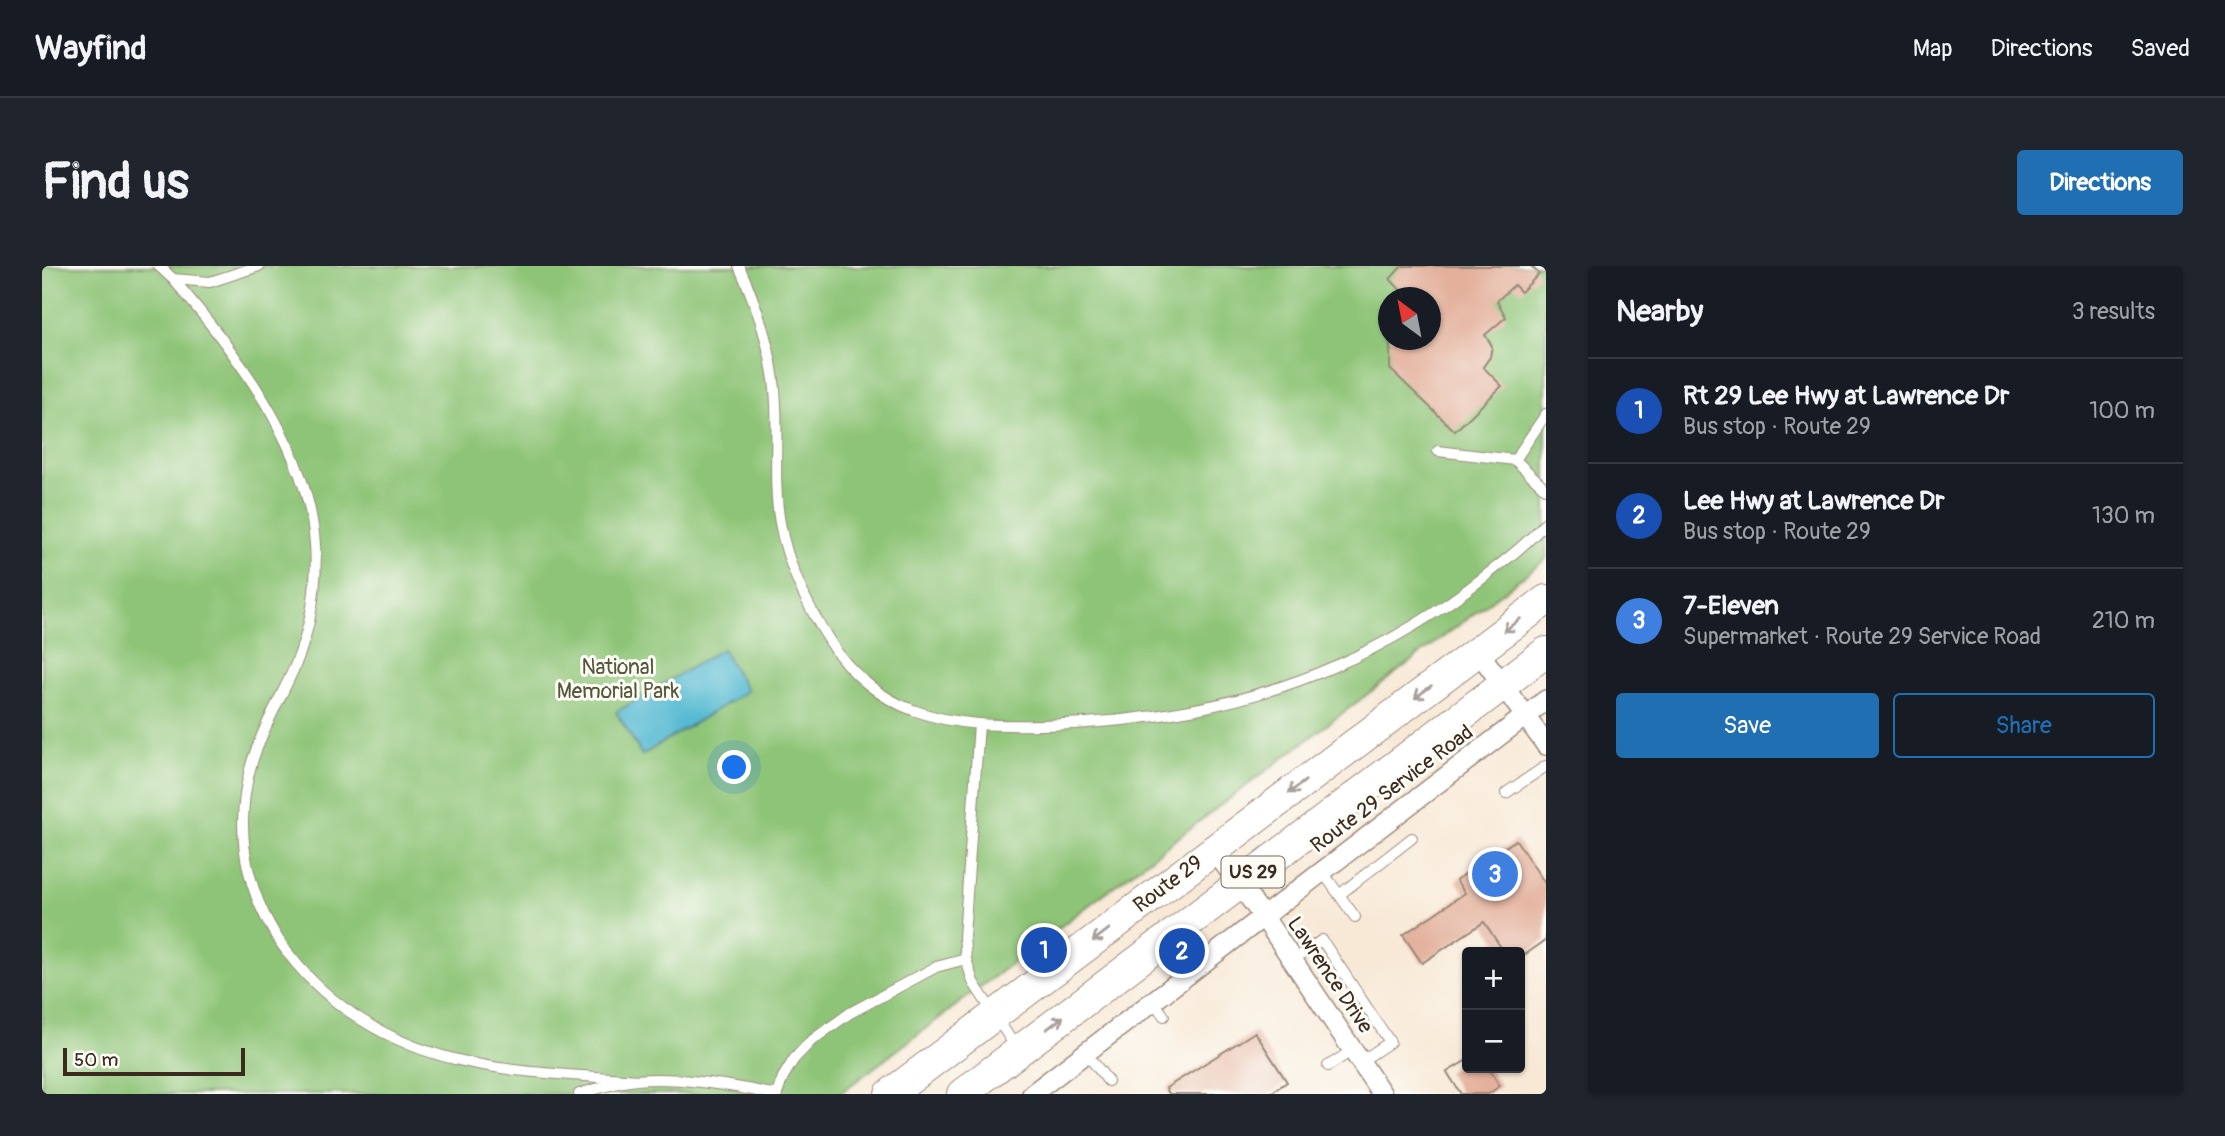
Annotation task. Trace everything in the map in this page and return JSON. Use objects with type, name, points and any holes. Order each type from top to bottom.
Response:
[{"type":"main road","name":"Route 29","points":[[890,1094],[1546,600]]},
{"type":"main road","name":"Route 29","points":[[962,1094],[1546,652]]},
{"type":"street","points":[[1478,651],[1546,745]]},
{"type":"street","name":"Route 29 Service Road","points":[[1032,1094],[1086,1053],[1159,1009],[1263,916],[1546,701]]},
{"type":"street","name":"Lawrence Drive","points":[[1214,850],[1263,916],[1382,1094]]},
{"type":"lane","points":[[159,266],[208,321],[271,415],[297,465],[309,503],[315,586],[308,626],[296,664],[264,730],[250,769],[244,805],[243,845],[250,879],[265,917],[283,948],[305,975],[338,1004],[376,1029],[413,1046],[452,1059],[494,1068],[686,1082],[775,1094],[794,1059],[811,1041],[830,1027],[850,1013],[936,967],[966,959]]},
{"type":"lane","points":[[173,279],[210,282],[259,266]]},
{"type":"lane","points":[[739,266],[755,301],[767,339],[775,382],[779,521],[788,557],[802,594],[832,646],[855,672],[882,694],[911,710],[937,718],[1001,726],[1078,724],[1147,717],[1214,704],[1287,684],[1333,667],[1390,640],[1447,606],[1514,553],[1546,522]]},
{"type":"lane","points":[[1514,460],[1546,414]]},
{"type":"lane","points":[[1438,450],[1514,460],[1546,489]]},
{"type":"lane","points":[[979,724],[964,937],[966,959],[973,982],[1018,1051]]},
{"type":"lane","points":[[1506,793],[1546,766]]},
{"type":"lane","points":[[1339,895],[1412,838]]},
{"type":"lane","points":[[1322,871],[1355,917]]},
{"type":"lane","points":[[1293,960],[1322,940],[1390,1042],[1328,1066]]},
{"type":"lane","points":[[1086,1053],[1108,1081]]},
{"type":"lane","points":[[579,1094],[639,1080]]},
{"type":"green space","name":"National Memorial Park","points":[[42,266],[1546,266],[1546,559],[839,1094],[42,1094]]},
{"type":"water","points":[[722,649],[747,691],[642,755],[616,712]]},
{"type":"building","points":[[1402,266],[1531,266],[1539,274],[1521,292],[1514,285],[1497,301],[1506,317],[1485,335],[1492,346],[1490,357],[1483,367],[1502,386],[1455,431],[1390,369],[1390,350],[1441,350],[1441,287],[1398,287],[1390,279]]},
{"type":"building","points":[[1516,840],[1546,885],[1546,940],[1525,955],[1525,947],[1501,947],[1484,922],[1422,963],[1403,935],[1465,893],[1456,880]]},
{"type":"building","points":[[1255,1032],[1287,1082],[1269,1094],[1169,1094],[1166,1088]]},
{"type":"building","points":[[1462,1063],[1462,1073],[1492,1073],[1500,1086],[1488,1094],[1461,1094],[1447,1072]]},
{"type":"place","name":"7-Eleven","points":[[1495,874]]},
{"type":"place","name":"Rt 29 Lee Hwy at Lawrence Dr","points":[[1044,950]]},
{"type":"place","name":"Lee Hwy at Lawrence Dr","points":[[1182,951]]}]
